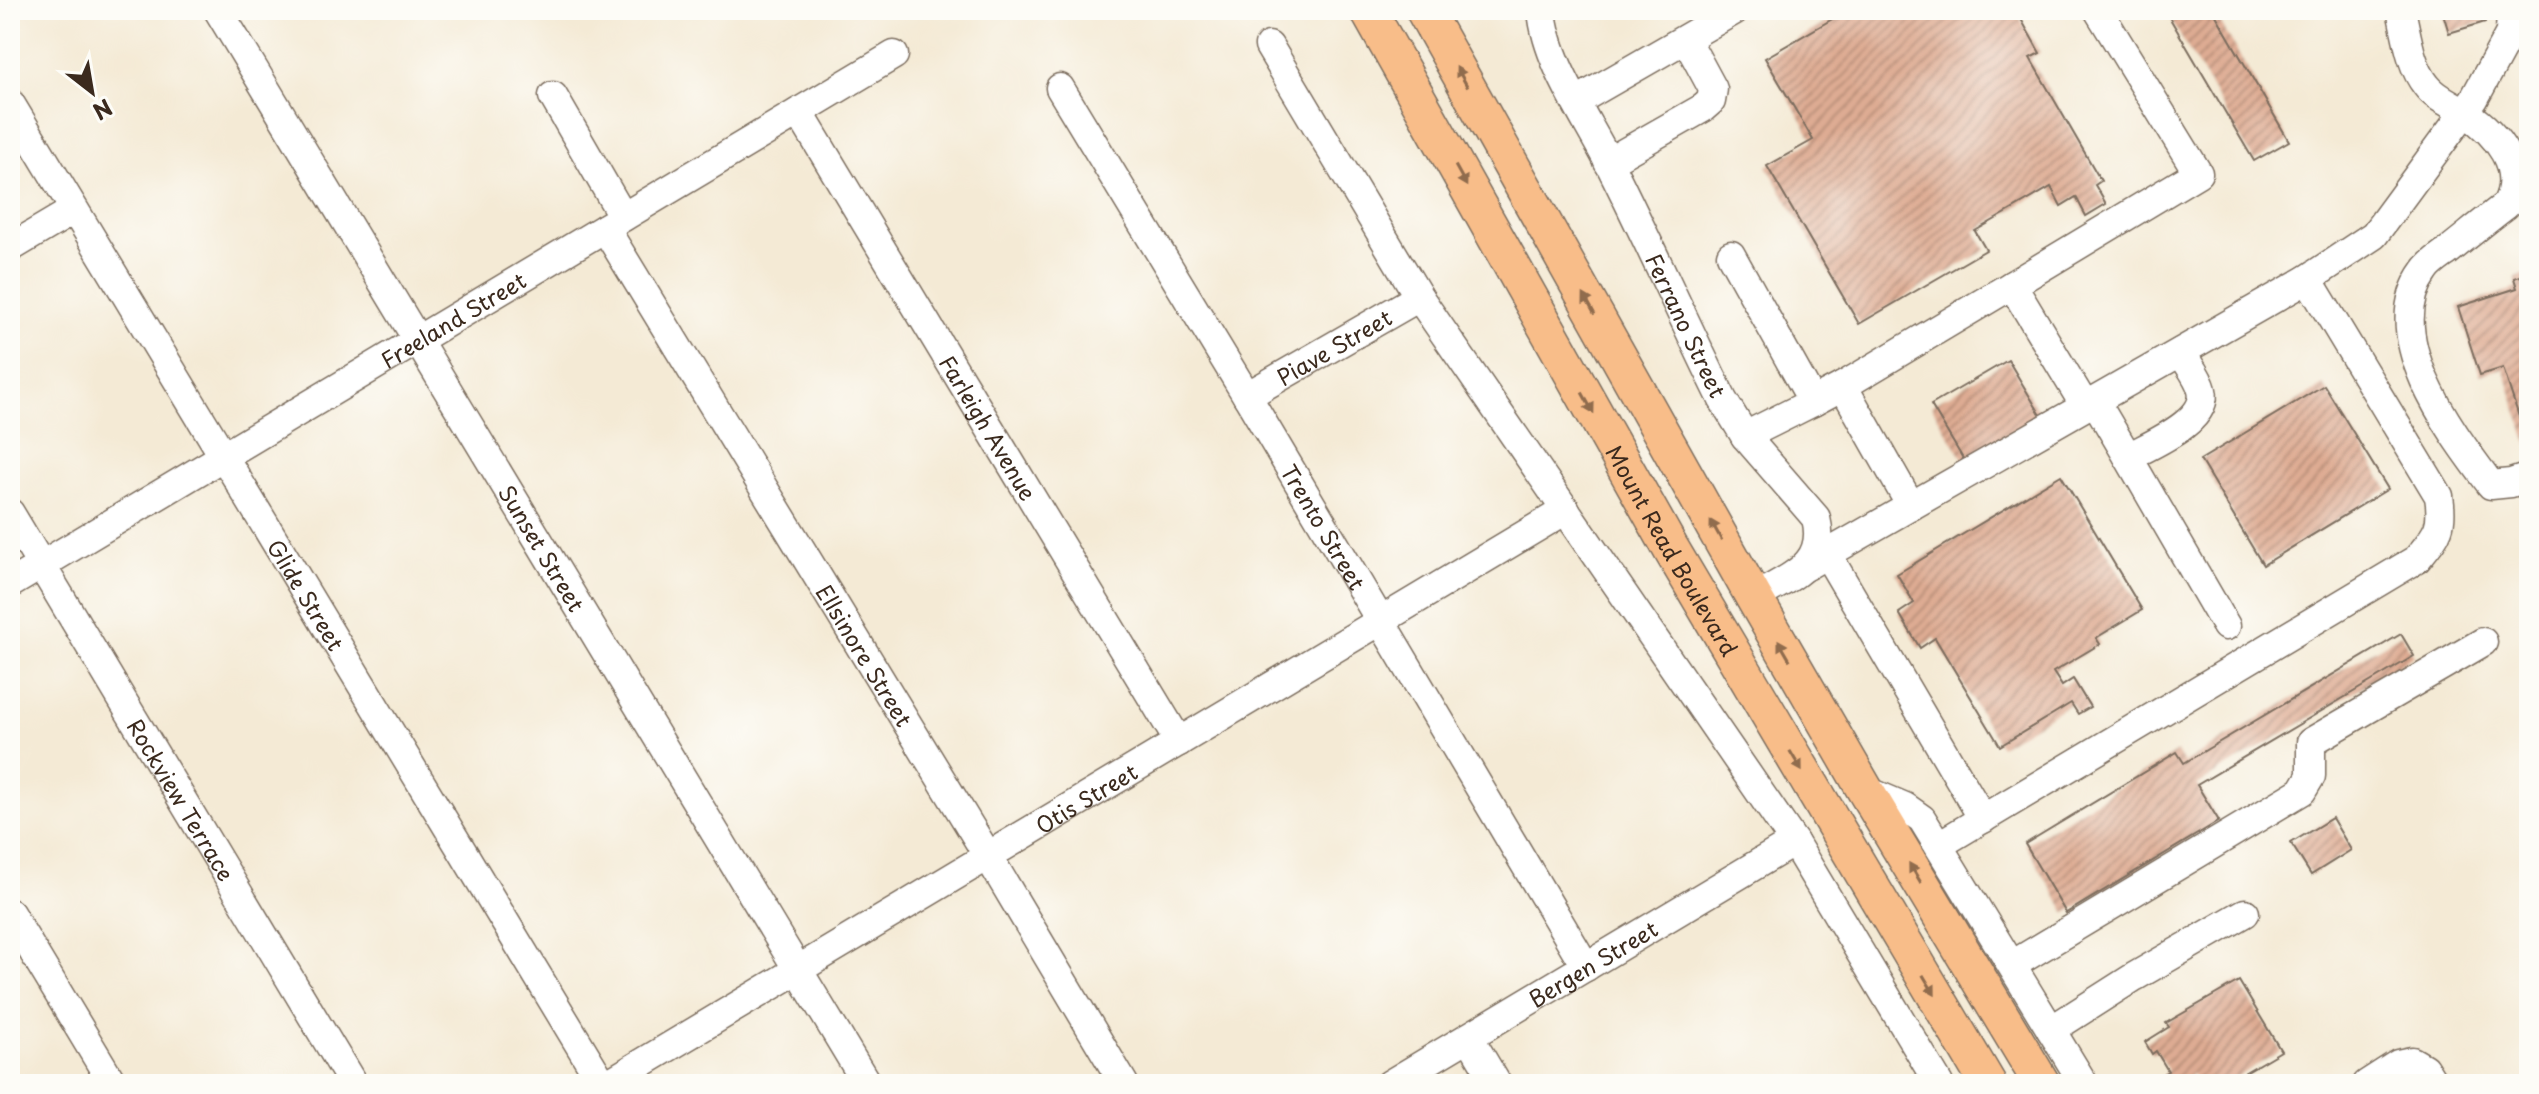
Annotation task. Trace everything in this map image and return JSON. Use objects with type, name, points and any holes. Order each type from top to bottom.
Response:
[{"type":"main road","name":"Mount Read Boulevard","points":[[1368,10],[1671,549],[1988,1084]]},
{"type":"main road","name":"Mount Read Boulevard","points":[[1424,10],[1754,598],[2042,1084]]},
{"type":"main road","points":[[1671,549],[1702,578],[1723,591],[1754,598],[1751,620],[1757,694]]},
{"type":"street","name":"Sunset Street","points":[[218,10],[867,1084]]},
{"type":"street","name":"Ferrano Street","points":[[1542,10],[1546,35],[1723,400],[1745,436],[1816,518],[1820,534],[1816,560]]},
{"type":"street","points":[[1577,101],[1735,10]]},
{"type":"street","points":[[1745,436],[1843,386],[2198,173],[2098,10]]},
{"type":"street","points":[[2401,10],[2414,66],[2427,87],[2450,106],[2465,112],[2498,140],[2512,170],[2511,194],[2506,205],[2426,269],[2415,288],[2410,314],[2419,371],[2446,423],[2491,485],[2529,477]]},
{"type":"street","points":[[1754,598],[2308,279],[2374,235],[2465,112],[2510,33],[2511,10]]},
{"type":"street","points":[[1608,162],[1711,101],[1713,89],[1686,39]]},
{"type":"street","points":[[1269,46],[1419,297],[1794,842],[1939,1084]]},
{"type":"street","name":"Freeland Street","points":[[10,584],[894,55]]},
{"type":"street","name":"Trento Street","points":[[1060,88],[1586,967]]},
{"type":"street","name":"Ellsinore Street","points":[[553,96],[614,223],[1124,1084]]},
{"type":"street","name":"Glide Street","points":[[10,103],[605,1084]]},
{"type":"street","name":"Farleigh Avenue","points":[[799,112],[1179,742]]},
{"type":"street","points":[[10,248],[74,210]]},
{"type":"street","points":[[1731,255],[1813,402]]},
{"type":"street","points":[[1939,845],[2417,559],[2435,536],[2442,516],[2439,496],[2308,279]]},
{"type":"street","points":[[2012,285],[2128,457],[2226,626]]},
{"type":"street","name":"Piave Street","points":[[1247,396],[1419,297]]},
{"type":"street","points":[[2128,457],[2186,425],[2197,415],[2203,400],[2202,390],[2181,352]]},
{"type":"street","points":[[1843,386],[1911,506]]},
{"type":"street","name":"Otis Street","points":[[605,1084],[1566,510]]},
{"type":"street","name":"Rockview Terrace","points":[[10,513],[353,1084]]},
{"type":"street","points":[[1816,560],[1983,819]]},
{"type":"street","points":[[2012,965],[2302,791],[2311,776],[2311,742],[2483,642]]},
{"type":"street","points":[[1865,790],[1914,812],[1922,819],[2084,1084]]},
{"type":"street","name":"Bergen Street","points":[[1390,1084],[1794,842]]},
{"type":"street","points":[[10,913],[113,1084]]},
{"type":"street","points":[[2051,1030],[2134,977],[2245,913]]},
{"type":"street","points":[[1469,1037],[1497,1084]]},
{"type":"street","points":[[2367,1084],[2398,1064],[2412,1061],[2424,1068],[2434,1084]]},
{"type":"building","points":[[1848,10],[2016,10],[2040,53],[2030,58],[2101,181],[2095,185],[2106,204],[2086,216],[2076,197],[2061,206],[2051,187],[1975,231],[1986,250],[1859,324],[1767,166],[1813,140],[1765,58]]},
{"type":"building","points":[[2165,10],[2213,10],[2289,141],[2254,161]]},
{"type":"building","points":[[2442,10],[2481,10],[2485,22],[2449,33]]},
{"type":"building","points":[[2529,273],[2528,444],[2503,368],[2480,375],[2458,307],[2517,288],[2514,278]]},
{"type":"building","points":[[2008,360],[2042,417],[1965,462],[1931,405]]},
{"type":"building","points":[[2324,385],[2388,489],[2263,565],[2200,460]]},
{"type":"building","points":[[2061,475],[2142,610],[2096,638],[2100,644],[2053,672],[2062,686],[2073,679],[2090,707],[2078,714],[2071,703],[2000,746],[1935,638],[1920,648],[1899,613],[1914,603],[1897,574]]},
{"type":"building","points":[[2401,634],[2414,656],[2197,785],[2219,821],[2066,913],[2025,844],[2177,752],[2184,763]]},
{"type":"building","points":[[2332,818],[2351,850],[2311,875],[2291,843]]},
{"type":"building","points":[[2239,981],[2281,1051],[2225,1084],[2198,1084],[2192,1074],[2169,1084],[2163,1074],[2168,1071],[2156,1051],[2152,1054],[2145,1042],[2169,1027],[2166,1023]]}]
